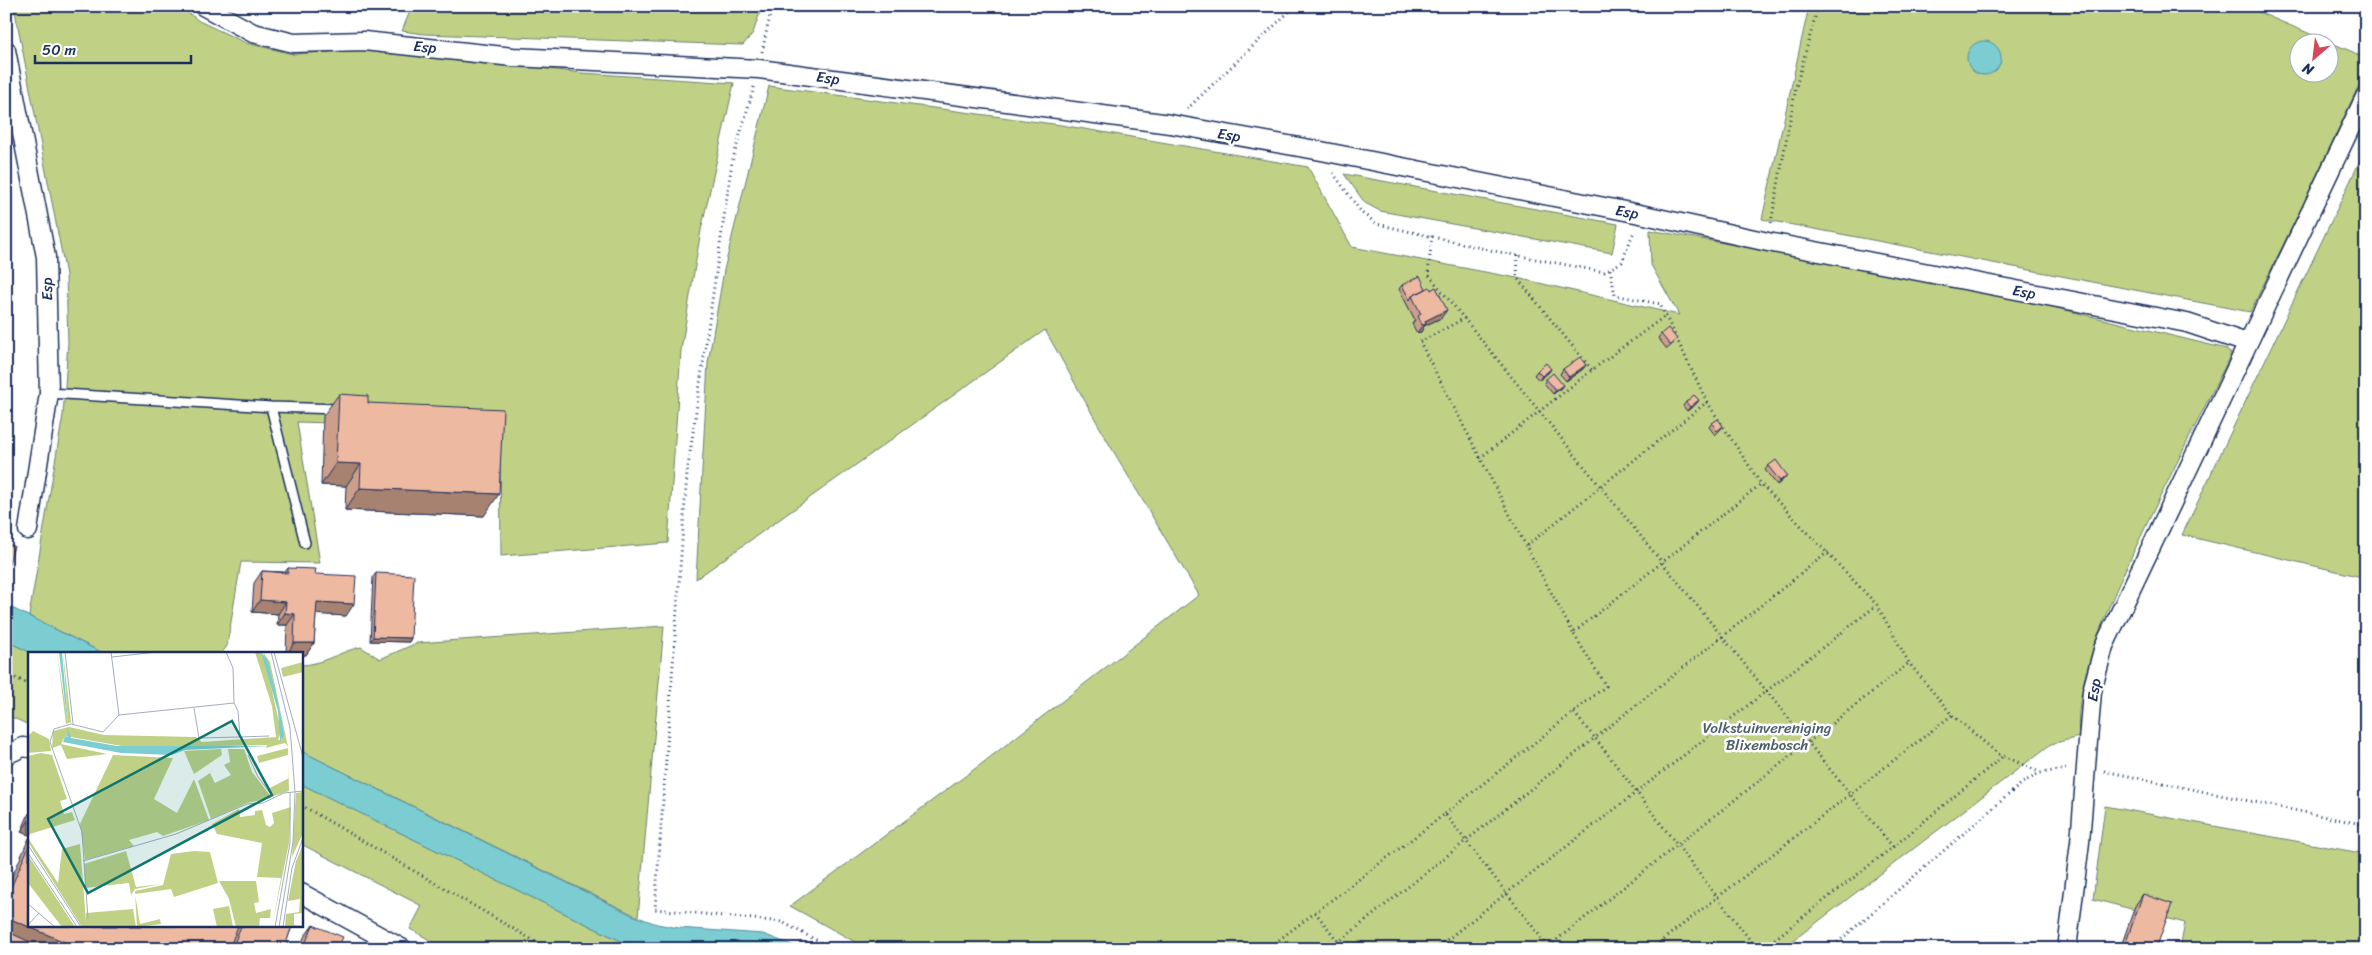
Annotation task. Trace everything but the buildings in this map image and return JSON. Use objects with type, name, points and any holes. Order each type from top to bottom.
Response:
[{"type":"street","name":"Esp","points":[[203,6],[253,32],[294,43],[364,40],[513,57],[759,69],[1170,124],[1316,150],[1640,214],[1768,242],[2187,323],[2247,343]]},
{"type":"street","name":"Esp","points":[[6,50],[46,257],[48,393],[28,530]]},
{"type":"street","name":"Esp","points":[[2067,949],[2080,842],[2092,691],[2104,646],[2366,95]]},
{"type":"street","points":[[6,756],[23,747],[28,748]]},
{"type":"street","points":[[302,894],[403,949]]},
{"type":"lane","points":[[48,393],[271,407],[349,409]]},
{"type":"lane","points":[[271,407],[305,543]]},
{"type":"path","points":[[772,6],[759,69],[732,162],[687,474],[654,908],[782,922],[833,949]]},
{"type":"path","points":[[1170,124],[1295,6]]},
{"type":"path","points":[[1768,242],[1796,87],[1818,6]]},
{"type":"path","points":[[1316,150],[1362,213],[1378,224],[1604,272],[1622,262],[1640,214]]},
{"type":"path","points":[[1432,236],[1428,274],[1893,846]]},
{"type":"path","points":[[1518,255],[1518,278],[1592,370]]},
{"type":"path","points":[[1610,268],[1615,296],[1660,304],[1707,402],[1761,484],[1828,552],[1877,606],[1909,664],[1952,715],[2002,757],[1762,949]]},
{"type":"path","points":[[1480,458],[1592,370],[1665,316]]},
{"type":"path","points":[[1267,949],[1445,814],[1606,686],[1573,633],[1420,342],[1465,318]]},
{"type":"path","points":[[1526,546],[1707,402]]},
{"type":"path","points":[[1573,633],[1761,484]]},
{"type":"path","points":[[1330,949],[1828,552]]},
{"type":"path","points":[[1435,949],[1877,606]]},
{"type":"path","points":[[1445,814],[1548,948],[1909,664]]},
{"type":"path","points":[[6,674],[28,684]]},
{"type":"path","points":[[1574,713],[1757,949]]},
{"type":"path","points":[[1651,949],[1952,715]]},
{"type":"path","points":[[2004,756],[2040,773]]},
{"type":"path","points":[[302,806],[548,949]]},
{"type":"path","points":[[1315,912],[1344,949]]},
{"type":"green space","points":[[14,6],[179,6],[199,21],[246,43],[293,54],[379,49],[582,73],[734,83],[701,230],[681,350],[668,543],[501,556],[500,428],[297,422],[320,563],[241,562],[227,646],[222,652],[101,652],[29,616],[63,415],[68,342],[66,275]]},
{"type":"green space","points":[[412,6],[762,6],[753,33],[743,45],[424,34],[402,31]]},
{"type":"green space","points":[[1809,6],[2244,6],[2305,32],[2290,32],[2290,82],[2340,82],[2340,46],[2366,59],[2366,70],[2250,312],[1762,219]]},
{"type":"green space","name":"Volkstuinvereniging Blixembosch","points":[[769,86],[1061,125],[1308,167],[1352,247],[1517,278],[1679,315],[1651,265],[1650,230],[1974,288],[2227,349],[2231,354],[2145,528],[2111,602],[2090,659],[2083,687],[2079,713],[2079,737],[2051,744],[1782,949],[868,949],[790,906],[980,765],[1199,595],[1108,442],[1045,330],[696,579],[708,363],[724,270]]},
{"type":"green space","points":[[2366,148],[2366,578],[2182,535]]},
{"type":"green space","points":[[1344,174],[1618,224],[1612,253],[1380,211],[1365,203]]},
{"type":"green space","points":[[664,626],[638,917],[302,751],[302,665],[316,663],[361,647],[380,659],[417,643]]},
{"type":"green space","points":[[6,641],[30,652],[28,652],[28,725],[11,717],[6,722]]},
{"type":"green space","points":[[302,784],[637,949],[446,949],[410,929],[422,906],[302,845]]},
{"type":"green space","points":[[2105,806],[2366,854],[2366,949],[2180,949],[2185,923],[2093,899]]},
{"type":"water","points":[[1984,41],[1996,46],[2001,58],[1996,70],[1984,75],[1972,70],[1967,58],[1972,46]]},
{"type":"water","points":[[6,605],[101,652],[30,652],[6,641]]},
{"type":"water","points":[[302,751],[632,915],[657,924],[679,928],[763,934],[802,949],[637,949],[302,784]]}]
